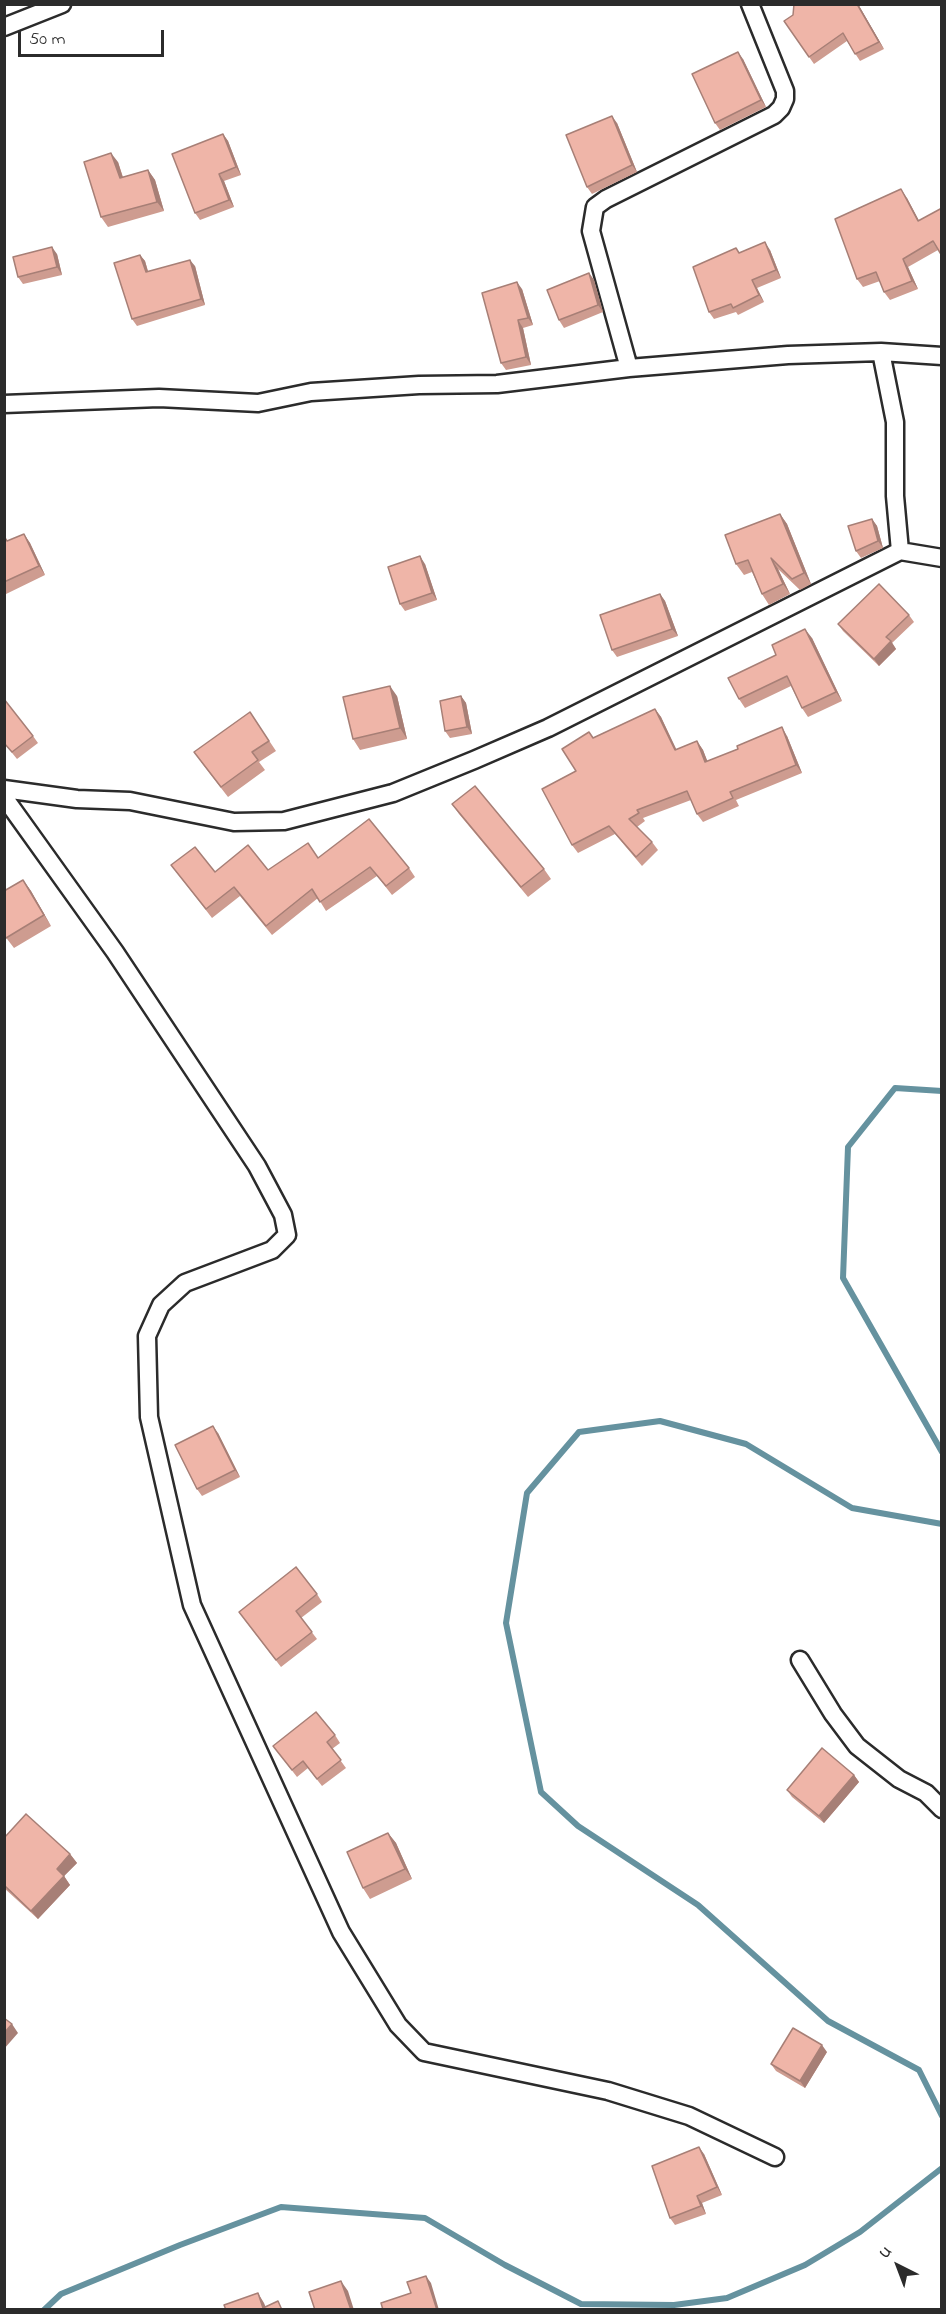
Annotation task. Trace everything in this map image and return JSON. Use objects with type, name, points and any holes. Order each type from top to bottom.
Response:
[{"type":"street","points":[[4,27],[62,4]]},
{"type":"street","points":[[629,368],[591,231],[595,207],[606,199],[774,115],[781,108],[785,99],[785,91],[750,4]]},
{"type":"street","points":[[881,352],[895,422],[895,496],[900,551]]},
{"type":"street","points":[[4,404],[159,398],[258,403],[311,392],[419,385],[497,384],[629,368],[788,355],[881,352],[942,356]]},
{"type":"street","points":[[4,789],[77,799],[130,801],[234,822],[285,821],[393,794],[548,728],[900,551],[942,558]]},
{"type":"street","points":[[4,797],[115,952],[257,1166],[283,1215],[287,1235],[272,1250],[185,1283],[161,1305],[147,1336],[149,1417],[192,1605],[341,1932],[398,2025],[424,2052],[608,2091],[688,2116],[775,2157]]},
{"type":"street","points":[[800,1660],[833,1714],[857,1746],[899,1779],[926,1793],[942,1809]]},
{"type":"building","points":[[794,4],[857,4],[879,42],[855,54],[843,33],[809,57],[784,21],[793,15]]},
{"type":"building","points":[[738,52],[761,100],[715,123],[692,74]]},
{"type":"building","points":[[612,116],[632,165],[587,187],[566,135]]},
{"type":"building","points":[[223,134],[236,167],[219,174],[229,200],[195,213],[172,154]]},
{"type":"building","points":[[111,153],[120,178],[148,170],[157,202],[101,217],[84,162]]},
{"type":"building","points":[[901,189],[918,221],[942,208],[942,256],[933,241],[903,259],[912,281],[884,292],[876,272],[857,279],[835,219]]},
{"type":"building","points":[[765,242],[776,270],[752,280],[759,295],[733,308],[731,304],[709,312],[693,267],[736,248],[739,253]]},
{"type":"building","points":[[52,247],[57,267],[18,277],[13,257]]},
{"type":"building","points":[[140,255],[146,272],[190,260],[201,299],[132,319],[114,263]]},
{"type":"building","points":[[589,273],[598,305],[559,320],[547,290]]},
{"type":"building","points":[[517,282],[528,318],[518,320],[526,357],[501,363],[482,293]]},
{"type":"building","points":[[780,514],[804,573],[792,579],[771,558],[783,584],[762,594],[748,560],[736,564],[725,535]]},
{"type":"building","points":[[872,519],[878,541],[856,551],[848,526]]},
{"type":"building","points":[[24,534],[39,566],[4,582],[4,537],[7,541]]},
{"type":"building","points":[[420,556],[432,593],[400,604],[388,567]]},
{"type":"building","points":[[879,584],[909,615],[886,637],[891,641],[874,659],[838,624]]},
{"type":"building","points":[[660,594],[672,629],[612,650],[600,615]]},
{"type":"building","points":[[805,629],[836,692],[802,708],[787,676],[739,699],[728,678],[776,655],[772,645]]},
{"type":"building","points":[[390,686],[400,728],[353,739],[343,697]]},
{"type":"building","points":[[461,696],[467,727],[445,731],[440,701]]},
{"type":"building","points":[[4,699],[33,736],[12,752],[4,743]]},
{"type":"building","points":[[655,709],[675,750],[697,741],[705,762],[738,749],[737,746],[782,727],[796,765],[730,792],[733,798],[697,814],[687,791],[637,810],[639,813],[629,819],[652,842],[636,857],[609,826],[572,845],[542,789],[576,771],[562,749],[589,732],[593,738]]},
{"type":"building","points":[[250,712],[269,741],[252,752],[258,760],[221,787],[194,752]]},
{"type":"building","points":[[475,786],[544,869],[521,887],[452,804]]},
{"type":"building","points":[[369,819],[409,868],[386,886],[370,867],[320,902],[312,889],[266,926],[234,887],[206,909],[171,865],[195,847],[215,872],[248,845],[268,870],[308,843],[318,858]]},
{"type":"building","points":[[23,880],[44,915],[6,938],[4,935],[4,891]]},
{"type":"building","points":[[213,1426],[235,1470],[197,1489],[175,1445]]},
{"type":"building","points":[[296,1567],[317,1594],[296,1611],[312,1632],[276,1660],[239,1612]]},
{"type":"building","points":[[316,1712],[335,1735],[327,1742],[341,1760],[317,1779],[303,1761],[292,1770],[273,1746]]},
{"type":"building","points":[[822,1748],[854,1775],[819,1816],[787,1790]]},
{"type":"building","points":[[26,1814],[70,1854],[57,1869],[64,1876],[31,1911],[4,1885],[4,1838]]},
{"type":"building","points":[[388,1833],[405,1869],[363,1888],[347,1852]]},
{"type":"building","points":[[4,2018],[12,2024],[4,2033]]},
{"type":"building","points":[[793,2028],[822,2045],[800,2081],[771,2064]]},
{"type":"building","points":[[699,2147],[717,2187],[697,2196],[701,2206],[670,2218],[652,2166]]},
{"type":"building","points":[[426,2276],[437,2310],[383,2310],[381,2303],[411,2293],[407,2282]]},
{"type":"building","points":[[341,2281],[351,2310],[315,2310],[309,2292]]},
{"type":"building","points":[[258,2293],[263,2308],[278,2301],[282,2310],[226,2310],[224,2305]]},
{"type":"waterway","points":[[942,1091],[895,1088],[848,1147],[843,1278],[942,1452]]},
{"type":"waterway","points":[[942,1524],[852,1508],[746,1444],[660,1421],[579,1432],[527,1493],[506,1623],[541,1792],[578,1826],[698,1905],[828,2021],[919,2070],[942,2116]]},
{"type":"waterway","points":[[44,2310],[61,2294],[180,2245],[281,2207],[425,2218],[505,2265],[581,2304],[674,2305],[727,2298],[805,2265],[860,2232],[942,2168]]}]
